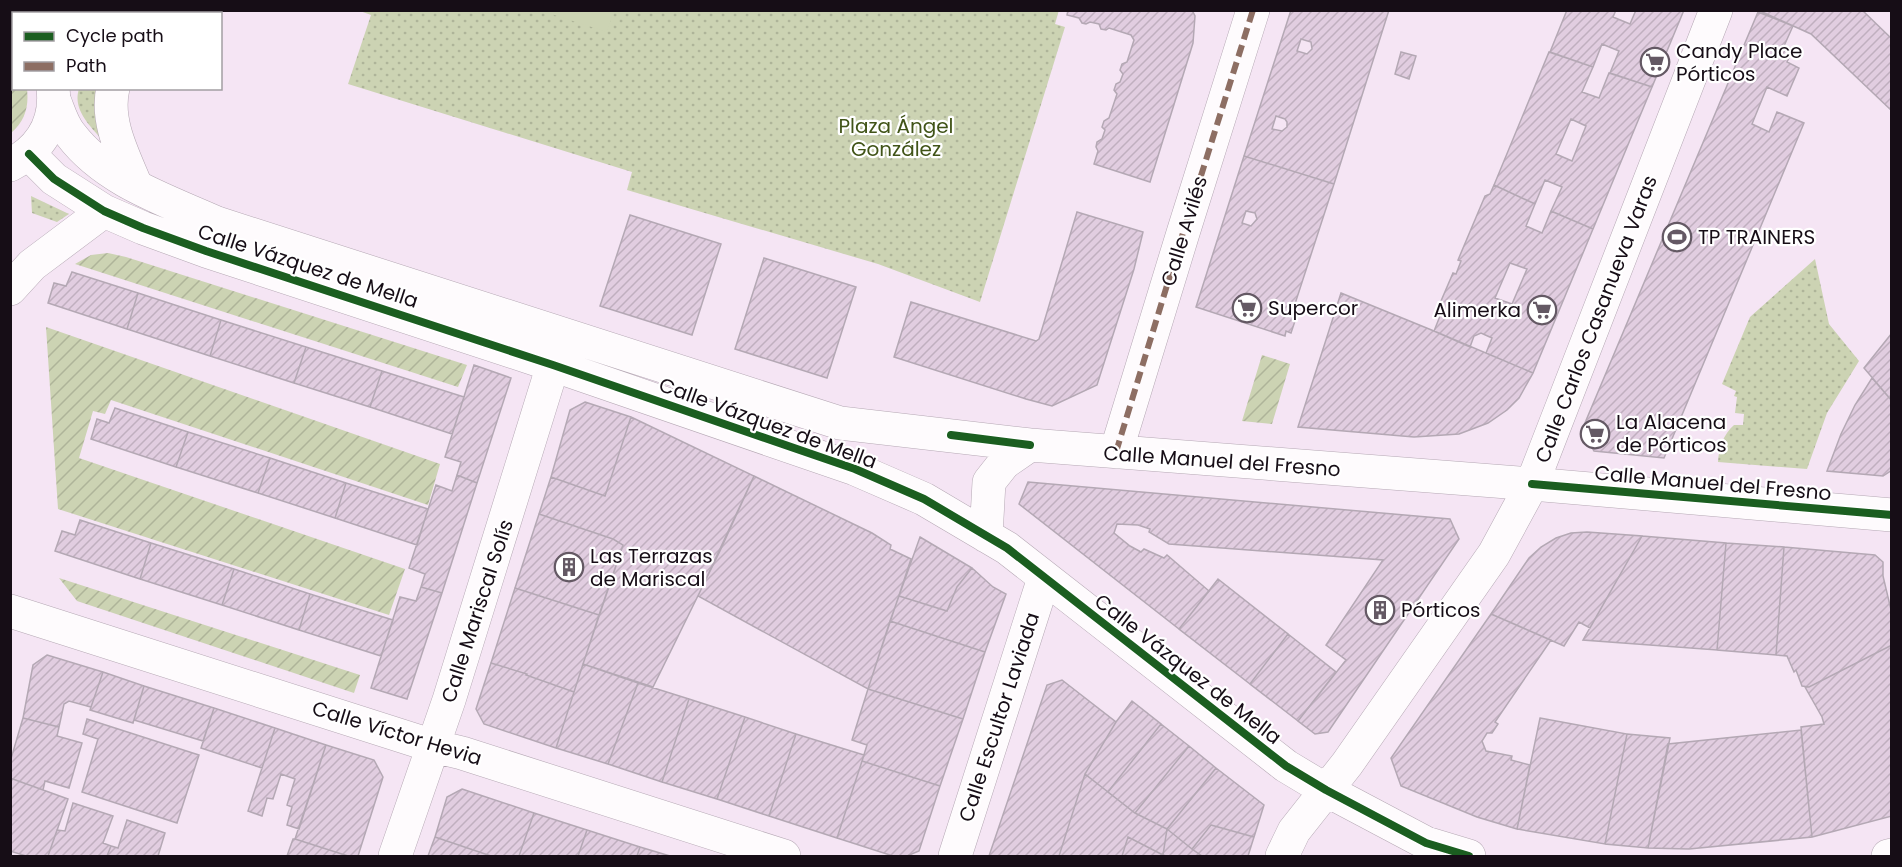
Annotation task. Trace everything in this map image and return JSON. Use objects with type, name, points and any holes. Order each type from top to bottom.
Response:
[{"type":"street","points":[[164,12],[169,10]]},
{"type":"street","name":"Calle Avilés","points":[[1116,452],[1253,10]]},
{"type":"street","name":"Calle Carlos Casanueva Varas","points":[[1282,856],[1294,831],[1347,764],[1494,554],[1532,484],[1716,10]]},
{"type":"street","points":[[112,90],[111,111],[115,134],[136,186]]},
{"type":"street","points":[[20,159],[43,139],[51,121],[54,95]]},
{"type":"street","name":"Calle Vázquez de Mella","points":[[54,95],[69,133],[85,152],[104,167],[136,186],[217,223],[840,423]]},
{"type":"street","name":"Calle Vázquez de Mella","points":[[20,159],[105,211],[143,228],[206,251],[553,364],[855,469],[924,499],[1006,548],[1286,766],[1426,843],[1469,856]]},
{"type":"street","points":[[10,289],[32,265],[105,211]]},
{"type":"street","name":"Calle Mariscal Solís","points":[[395,856],[453,689],[553,364]]},
{"type":"street","name":"Calle Manuel del Fresno","points":[[840,423],[1030,445],[1892,515]]},
{"type":"street","points":[[986,536],[988,482],[1004,464],[1030,445]]},
{"type":"street","name":"Calle Escultor Laviada","points":[[955,856],[1044,578]]},
{"type":"street","name":"Calle Víctor Hevia","points":[[10,611],[784,856]]},
{"type":"green space","name":"Plaza Ángel González","points":[[1059,10],[1055,24],[1065,27],[980,302],[878,264],[627,190],[632,172],[348,84],[371,15],[360,11]]},
{"type":"green space","points":[[542,11],[614,11],[607,32]]},
{"type":"green space","points":[[10,65],[12,66],[12,90],[27,90],[27,108],[23,119],[11,133]]},
{"type":"green space","points":[[79,90],[101,90],[104,142],[84,118],[78,104]]},
{"type":"green space","points":[[31,196],[69,214],[57,222],[32,213]]},
{"type":"green space","points":[[108,253],[467,365],[458,387],[75,264],[91,255]]},
{"type":"green space","points":[[1815,259],[1829,324],[1859,361],[1827,413],[1807,469],[1718,462],[1724,437],[1734,425],[1743,425],[1744,414],[1735,413],[1736,391],[1722,384],[1750,317]]},
{"type":"green space","points":[[46,327],[440,464],[428,505],[111,400],[105,414],[93,411],[79,458],[405,569],[389,615],[58,509]]},
{"type":"green space","points":[[1262,355],[1290,364],[1272,424],[1242,421]]},
{"type":"green space","points":[[59,578],[360,675],[354,693],[77,601]]},
{"type":"building","points":[[1068,10],[1192,10],[1195,16],[1193,43],[1150,182],[1094,164],[1098,151],[1097,142],[1102,139],[1105,130],[1102,127],[1104,121],[1109,118],[1117,94],[1114,90],[1123,74],[1120,70],[1122,64],[1127,62],[1134,40],[1131,35],[1109,28],[1101,29],[1099,24],[1082,23],[1079,18],[1067,15]]},
{"type":"building","points":[[1291,10],[1389,10],[1334,184],[1244,156]],"holes":[[[1301,39],[1311,42],[1312,49],[1307,54],[1297,51]],[[1276,116],[1287,122],[1287,127],[1282,131],[1272,129]]]},
{"type":"building","points":[[1567,10],[1616,10],[1613,17],[1630,24],[1636,10],[1684,10],[1652,87],[1610,73],[1619,51],[1602,44],[1593,67],[1550,52]]},
{"type":"building","points":[[1758,10],[1862,10],[1892,39],[1892,111],[1811,34]]},
{"type":"building","points":[[1758,12],[1793,26],[1784,46],[1793,49],[1787,62],[1799,68],[1787,96],[1767,87],[1752,124],[1769,132],[1777,112],[1804,123],[1664,458],[1594,451],[1582,430]]},
{"type":"building","points":[[1401,52],[1416,56],[1409,79],[1395,74]]},
{"type":"building","points":[[1549,52],[1593,67],[1582,92],[1599,98],[1609,73],[1652,87],[1593,229],[1551,211],[1562,187],[1545,180],[1535,204],[1494,185]],"holes":[[[1571,119],[1586,126],[1572,161],[1556,154]]]},
{"type":"building","points":[[1244,156],[1334,184],[1292,313],[1297,315],[1291,333],[1286,331],[1285,336],[1196,307]],"holes":[[[1246,211],[1255,213],[1257,219],[1251,226],[1242,223]]]},
{"type":"building","points":[[1494,185],[1535,204],[1526,226],[1542,233],[1551,211],[1593,229],[1533,373],[1486,353],[1492,338],[1481,333],[1474,336],[1470,347],[1434,331],[1442,311],[1438,308],[1453,273],[1456,274],[1461,261],[1458,260],[1485,196],[1490,194]],"holes":[[[1510,263],[1527,269],[1512,304],[1495,298]]]},
{"type":"building","points":[[1077,212],[1143,232],[1134,269],[1097,385],[1052,406],[894,357],[911,302],[1036,341],[1039,339]]},
{"type":"building","points":[[630,215],[721,244],[692,335],[600,306]]},
{"type":"building","points":[[764,258],[856,287],[827,378],[735,349]]},
{"type":"building","points":[[72,272],[138,293],[127,329],[48,303],[54,283],[66,286]]},
{"type":"building","points":[[138,293],[221,320],[210,356],[127,329]]},
{"type":"building","points":[[1341,293],[1533,373],[1519,398],[1507,410],[1488,423],[1459,434],[1414,437],[1298,427]]},
{"type":"building","points":[[221,320],[306,347],[294,383],[210,356]]},
{"type":"building","points":[[1892,333],[1892,401],[1864,368]]},
{"type":"building","points":[[306,347],[382,371],[370,407],[294,383]]},
{"type":"building","points":[[474,365],[511,378],[477,483],[457,475],[461,462],[445,457]]},
{"type":"building","points":[[382,371],[464,397],[452,434],[370,407]]},
{"type":"building","points":[[1872,378],[1892,401],[1892,470],[1883,476],[1827,471],[1855,405]]},
{"type":"building","points":[[585,402],[631,417],[605,496],[551,477],[570,410]]},
{"type":"building","points":[[115,408],[188,432],[176,467],[91,439],[97,419],[109,423]]},
{"type":"building","points":[[631,417],[754,476],[653,687],[583,664],[623,545],[613,539],[539,514],[551,477],[605,496]]},
{"type":"building","points":[[188,432],[270,458],[258,493],[176,467]]},
{"type":"building","points":[[270,458],[346,483],[335,518],[258,493]]},
{"type":"building","points":[[457,475],[477,483],[442,593],[421,587],[425,574],[409,568],[436,485],[452,491]]},
{"type":"building","points":[[754,476],[872,533],[891,545],[890,549],[911,559],[868,689],[698,596]]},
{"type":"building","name":"Pórticos","points":[[1028,482],[1450,519],[1459,539],[1328,732],[1315,734],[1298,721],[1346,660],[1326,645],[1383,560],[1169,544],[1149,532],[1150,529],[1138,525],[1117,524],[1114,533],[1130,546],[1141,552],[1144,549],[1164,558],[1167,555],[1209,591],[1179,629],[1019,504]]},
{"type":"building","points":[[346,483],[428,509],[417,545],[335,518]]},
{"type":"building","name":"Las Terrazas de Mariscal","points":[[539,514],[613,539],[623,545],[599,615],[515,588]]},
{"type":"building","points":[[80,520],[151,543],[140,579],[55,551],[62,531],[75,535]]},
{"type":"building","points":[[1571,533],[1642,536],[1590,628],[1579,622],[1564,646],[1491,614],[1529,558],[1541,547],[1556,538]]},
{"type":"building","points":[[1642,536],[1726,543],[1717,650],[1583,640]]},
{"type":"building","points":[[920,537],[972,568],[957,587],[947,611],[899,596]]},
{"type":"building","points":[[151,543],[234,569],[222,605],[140,579]]},
{"type":"building","points":[[1726,543],[1784,547],[1776,655],[1717,650]]},
{"type":"building","points":[[1784,547],[1875,555],[1883,562],[1883,576],[1892,614],[1892,645],[1809,687],[1802,686],[1787,656],[1776,655]]},
{"type":"building","points":[[972,568],[993,587],[1006,594],[985,652],[890,621],[899,596],[947,611],[957,587]]},
{"type":"building","points":[[234,569],[310,594],[299,630],[222,605]]},
{"type":"building","points":[[1218,579],[1288,634],[1250,684],[1179,629]]},
{"type":"building","points":[[421,587],[442,593],[407,699],[371,688],[400,597],[416,601]]},
{"type":"building","points":[[515,588],[599,615],[574,692],[491,663]]},
{"type":"building","points":[[310,594],[393,620],[381,656],[299,630]]},
{"type":"building","points":[[1491,614],[1551,640],[1495,722],[1498,724],[1492,733],[1487,733],[1482,741],[1486,751],[1512,756],[1511,760],[1530,765],[1517,829],[1477,817],[1401,786],[1391,758]]},
{"type":"building","points":[[890,621],[985,652],[963,719],[868,689]]},
{"type":"building","points":[[1288,634],[1336,672],[1298,721],[1250,684]]},
{"type":"building","points":[[1892,645],[1892,816],[1812,837],[1801,727],[1824,724],[1805,687]]},
{"type":"building","points":[[47,655],[103,672],[91,707],[69,701],[64,704],[59,727],[23,718],[33,665]]},
{"type":"building","points":[[491,663],[574,692],[556,748],[484,724],[476,709]]},
{"type":"building","points":[[583,664],[638,683],[608,764],[556,748]]},
{"type":"building","points":[[103,672],[144,686],[133,723],[90,710]]},
{"type":"building","points":[[1062,680],[1116,722],[1085,774],[1059,856],[989,856],[1047,685]]},
{"type":"building","points":[[638,683],[689,699],[662,782],[608,764]]},
{"type":"building","points":[[144,686],[214,708],[203,741],[134,720]]},
{"type":"building","points":[[868,689],[963,719],[940,786],[862,761],[867,745],[852,740]]},
{"type":"building","points":[[689,699],[745,717],[717,799],[662,782]]},
{"type":"building","points":[[1132,701],[1161,724],[1108,792],[1085,774],[1116,722]]},
{"type":"building","points":[[214,708],[275,728],[262,768],[201,748]]},
{"type":"building","points":[[745,717],[796,734],[769,816],[717,799]]},
{"type":"building","points":[[23,718],[59,727],[57,736],[82,743],[69,788],[45,781],[43,790],[10,778],[10,762]]},
{"type":"building","points":[[1540,718],[1627,734],[1605,844],[1517,829]]},
{"type":"building","points":[[87,719],[199,755],[177,823],[82,792],[98,739],[83,734]]},
{"type":"building","points":[[1161,724],[1189,746],[1135,813],[1108,792]]},
{"type":"building","points":[[275,728],[326,745],[299,829],[287,825],[292,807],[287,805],[295,779],[281,774],[273,799],[267,798],[262,816],[248,811]]},
{"type":"building","points":[[1801,730],[1812,837],[1689,849],[1648,848],[1668,744]]},
{"type":"building","points":[[796,734],[864,755],[837,838],[769,816]]},
{"type":"building","points":[[1627,734],[1670,738],[1648,848],[1605,844]]},
{"type":"building","points":[[326,745],[374,760],[383,777],[358,856],[348,856],[295,839]]},
{"type":"building","points":[[1189,746],[1216,768],[1167,829],[1135,813]]},
{"type":"building","points":[[862,761],[940,786],[919,851],[907,856],[893,856],[837,838]]},
{"type":"building","points":[[1216,768],[1264,805],[1254,837],[1211,825],[1192,849],[1167,829]]},
{"type":"building","points":[[1085,774],[1135,813],[1167,829],[1163,855],[1128,837],[1122,856],[1059,856]]},
{"type":"building","points":[[10,778],[68,799],[48,856],[26,856],[10,851]]},
{"type":"building","points":[[462,789],[534,813],[519,856],[491,856],[435,837],[447,797]]},
{"type":"building","points":[[73,803],[113,816],[103,843],[111,846],[107,856],[48,856],[57,830],[65,831]]},
{"type":"building","points":[[534,813],[587,830],[578,856],[519,856]]},
{"type":"building","points":[[127,820],[165,833],[158,856],[107,856],[111,846],[118,848]]},
{"type":"building","points":[[1211,825],[1254,837],[1248,856],[1202,856],[1192,849]]},
{"type":"building","points":[[1167,829],[1192,849],[1202,856],[1163,855]]},
{"type":"building","points":[[587,830],[640,847],[637,856],[578,856]]},
{"type":"building","points":[[435,837],[491,856],[428,856]]},
{"type":"building","points":[[1128,837],[1163,855],[1166,856],[1122,856]]},
{"type":"building","points":[[293,839],[295,839],[348,856],[287,856]]},
{"type":"building","points":[[640,847],[670,856],[637,856]]},
{"type":"marked path","points":[[1116,452],[1253,10]]},
{"type":"cycle path","points":[[29,154],[54,179],[104,211],[143,228],[855,469],[924,499],[1007,548],[1286,766],[1426,843],[1469,856]]},
{"type":"cycle path","points":[[951,435],[1030,445]]},
{"type":"cycle path","points":[[1532,484],[1892,515]]},
{"type":"place","name":"Candy Place Pórticos","points":[[1655,62]]},
{"type":"place","name":"TP TRAINERS","points":[[1677,237]]},
{"type":"place","name":"Supercor","points":[[1247,308]]},
{"type":"place","name":"Alimerka","points":[[1542,310]]},
{"type":"place","name":"La Alacena de Pórticos","points":[[1595,434]]},
{"type":"place","name":"Las Terrazas de Mariscal","points":[[569,567]]},
{"type":"place","name":"Pórticos","points":[[1380,610]]}]
